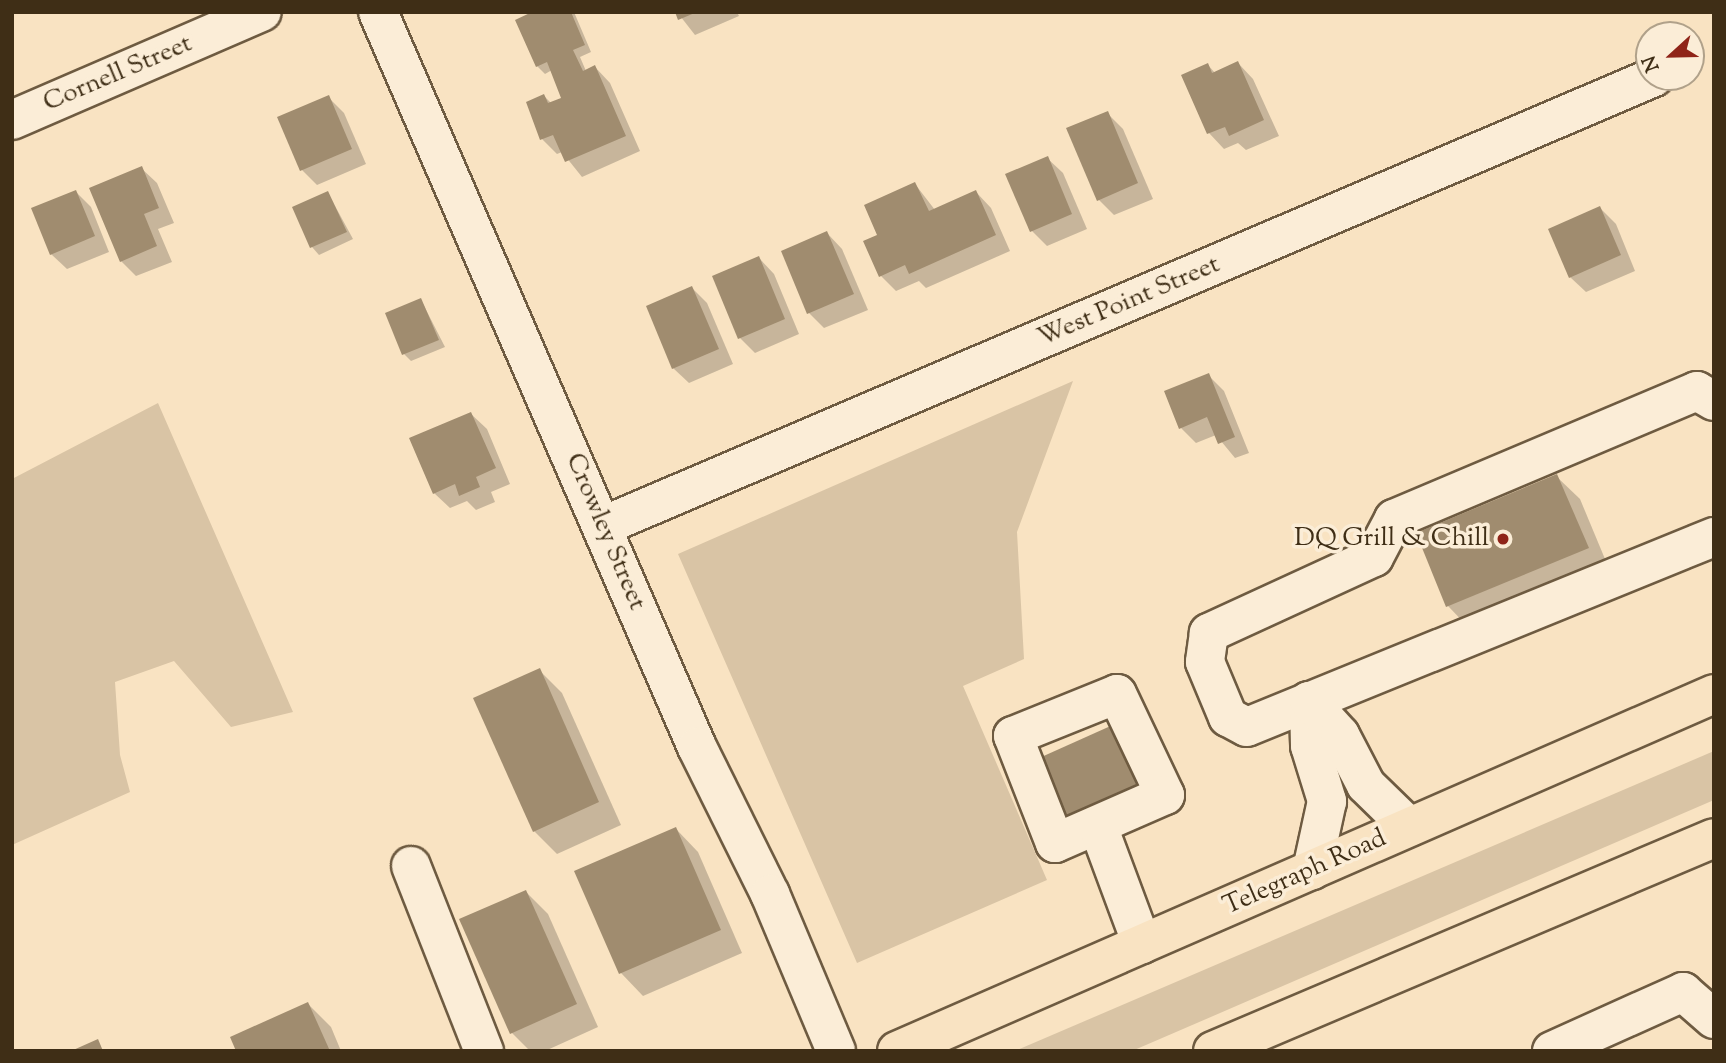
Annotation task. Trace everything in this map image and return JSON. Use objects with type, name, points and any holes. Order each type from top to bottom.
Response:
[{"type":"main road","name":"Telegraph Road","points":[[897,1051],[1714,694]]},
{"type":"main road","points":[[1213,1051],[1263,1041],[1714,838]]},
{"type":"street","name":"Cornell Street","points":[[12,120],[262,12]]},
{"type":"street","name":"Crowley Street","points":[[378,12],[836,1051]]},
{"type":"street","name":"West Point Street","points":[[603,526],[1635,85]]},
{"type":"street","points":[[1714,401],[1697,391],[1394,519],[1374,557],[1209,633],[1205,662],[1228,717],[1247,727],[1714,537]]},
{"type":"street","points":[[1309,701],[1340,735],[1366,785],[1409,827]]},
{"type":"street","points":[[1309,701],[1310,746],[1328,801],[1312,870]]},
{"type":"street","points":[[1098,826],[1142,944]]},
{"type":"street","points":[[411,866],[484,1051]]},
{"type":"street","points":[[1552,1051],[1684,992],[1714,1018]]},
{"type":"shaded area","points":[[1073,381],[1017,532],[1024,659],[963,686],[1047,880],[857,963],[678,554]]},
{"type":"shaded area","points":[[158,403],[293,712],[231,727],[174,661],[115,682],[120,755],[130,792],[12,845],[12,479]]},
{"type":"shaded area","points":[[1714,751],[1714,800],[1132,1051],[1015,1051]]},
{"type":"building","points":[[532,12],[571,12],[585,45],[573,50],[583,71],[595,65],[626,136],[565,162],[553,135],[540,140],[526,102],[544,94],[548,103],[561,98],[547,62],[536,67],[515,20]]},
{"type":"building","points":[[675,12],[697,12],[678,20]]},
{"type":"building","points":[[1238,61],[1264,120],[1229,136],[1225,127],[1207,134],[1181,75],[1208,63],[1212,73]]},
{"type":"building","points":[[329,95],[352,149],[300,171],[277,117]]},
{"type":"building","points":[[1108,111],[1138,183],[1097,201],[1066,128]]},
{"type":"building","points":[[1048,156],[1072,214],[1030,232],[1005,174]]},
{"type":"building","points":[[142,166],[159,208],[144,214],[157,246],[120,262],[89,188]]},
{"type":"building","points":[[915,182],[929,211],[976,190],[996,235],[909,274],[905,265],[879,277],[863,241],[877,235],[864,205]]},
{"type":"building","points":[[76,190],[95,236],[50,255],[31,208]]},
{"type":"building","points":[[328,191],[347,232],[310,248],[292,207]]},
{"type":"building","points":[[1600,206],[1621,255],[1569,278],[1548,229]]},
{"type":"building","points":[[827,231],[854,294],[807,314],[781,251]]},
{"type":"building","points":[[759,256],[785,319],[738,339],[712,276]]},
{"type":"building","points":[[692,286],[719,349],[672,369],[646,306]]},
{"type":"building","points":[[421,298],[439,340],[402,355],[385,313]]},
{"type":"building","points":[[1209,373],[1235,437],[1218,444],[1207,417],[1179,429],[1164,391]]},
{"type":"building","points":[[471,412],[496,468],[476,477],[480,487],[459,496],[455,484],[433,494],[409,438]]},
{"type":"building","points":[[1557,474],[1589,548],[1446,607],[1416,533]]},
{"type":"building","points":[[540,668],[599,802],[533,832],[473,698]]},
{"type":"building","points":[[1115,724],[1141,785],[1056,823],[1028,763]]},
{"type":"building","points":[[676,827],[721,930],[619,974],[574,871]]},
{"type":"building","points":[[526,890],[577,1004],[510,1034],[459,919]]},
{"type":"building","points":[[308,1002],[330,1051],[236,1051],[230,1037]]},
{"type":"building","points":[[98,1039],[103,1051],[71,1051]]},
{"type":"place","name":"DQ Grill & Chill","points":[[1503,539]]}]
